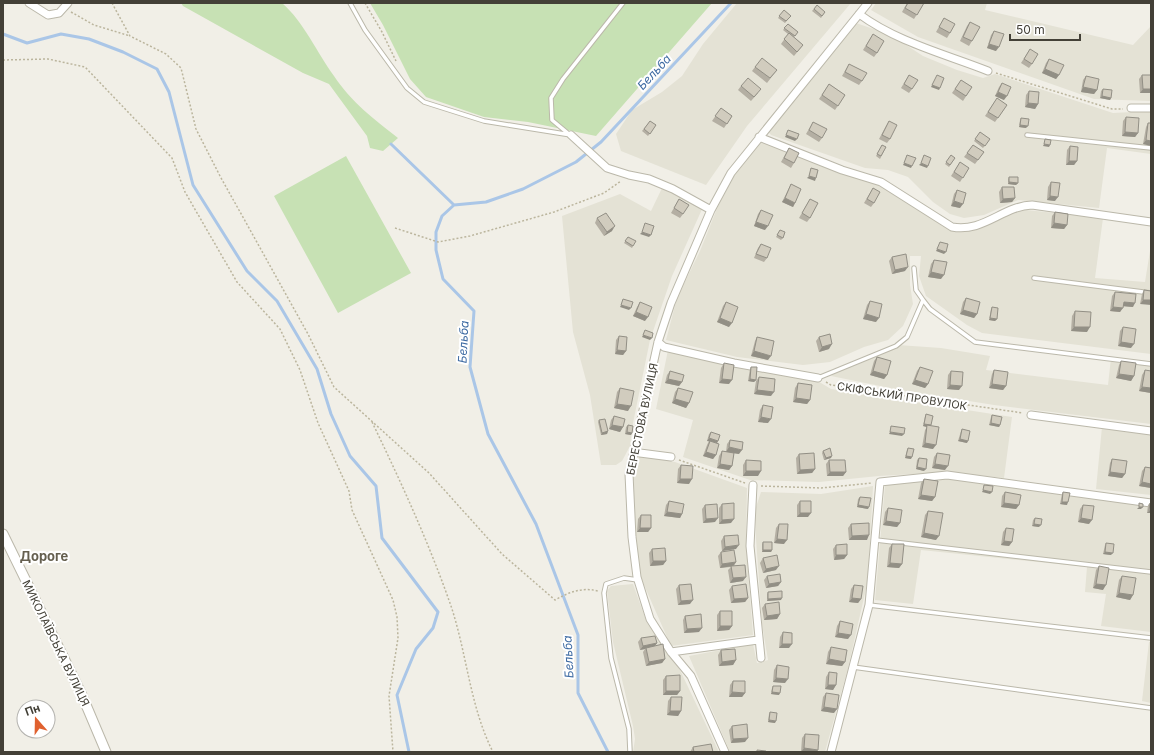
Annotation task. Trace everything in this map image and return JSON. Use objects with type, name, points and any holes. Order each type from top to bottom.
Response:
[{"type":"street","points":[[29,3],[48,15],[59,13],[67,5]]},
{"type":"street","name":"БЕРЕСТОВА ВУЛИЦЯ","points":[[725,752],[691,676],[671,652],[650,619],[638,580],[632,537],[629,474],[658,342],[671,303],[711,210],[731,173],[759,136],[868,3]]},
{"type":"street","points":[[859,14],[868,21],[911,43],[988,71]]},
{"type":"street","points":[[1131,108],[1151,108]]},
{"type":"street","points":[[571,135],[607,168],[649,179],[673,189],[711,210]]},
{"type":"street","points":[[759,136],[842,170],[881,182],[952,227],[964,229],[982,225],[1014,208],[1032,205],[1151,222]]},
{"type":"street","points":[[658,342],[664,347],[734,363],[818,378]]},
{"type":"street","points":[[1031,415],[1151,431]]},
{"type":"street","points":[[635,450],[640,453],[671,457]]},
{"type":"street","points":[[831,752],[869,605],[880,482],[947,475],[1151,503]]},
{"type":"street","points":[[753,485],[750,546],[758,640],[761,658]]},
{"type":"street","name":"МИКОЛАЇВСЬКА ВУЛИЦЯ","points":[[3,534],[81,693],[106,752]]},
{"type":"street","points":[[671,652],[758,640]]},
{"type":"lane","points":[[350,3],[365,30],[407,88],[424,102],[484,121],[571,135]]},
{"type":"lane","points":[[571,135],[552,120],[552,98],[563,79],[623,3]]},
{"type":"lane","points":[[1027,135],[1151,148]]},
{"type":"lane","points":[[914,268],[916,290],[930,309],[975,342],[1151,364]]},
{"type":"lane","points":[[1034,278],[1151,293]]},
{"type":"lane","points":[[818,378],[896,346],[907,337],[923,300]]},
{"type":"lane","points":[[876,540],[1151,572]]},
{"type":"lane","points":[[630,752],[629,728],[611,658],[604,593],[606,584],[624,578],[638,580]]},
{"type":"lane","points":[[869,605],[1151,638]]},
{"type":"lane","points":[[853,668],[1151,708]]},
{"type":"path","points":[[112,3],[130,36]]},
{"type":"path","points":[[365,3],[382,32],[398,66]]},
{"type":"path","points":[[67,5],[75,16],[94,25],[130,36],[166,54],[181,68],[196,129],[220,176],[304,327],[334,387],[429,473],[502,554],[555,600],[566,593],[586,589],[604,593]]},
{"type":"path","points":[[3,60],[48,59],[85,67],[172,158],[185,192],[236,282],[280,329],[300,370],[318,423],[349,491],[352,510],[393,600],[397,617],[398,638],[389,696],[393,752]]},
{"type":"path","points":[[988,71],[1017,78],[1112,109],[1131,108]]},
{"type":"path","points":[[395,228],[438,242],[470,236],[554,212],[604,193],[629,175]]},
{"type":"path","name":"СКІФСЬКИЙ ПРОВУЛОК","points":[[818,378],[831,385],[869,392],[1031,415]]},
{"type":"path","points":[[371,421],[402,483],[451,607],[472,690],[488,742],[493,752]]},
{"type":"path","points":[[671,457],[753,485],[822,488],[880,482]]},
{"type":"shaded area","points":[[737,3],[851,3],[747,126],[706,185],[621,151],[616,134],[632,110],[662,92],[682,76],[703,44]]},
{"type":"shaded area","points":[[876,3],[987,3],[985,10],[1133,45],[1151,26],[1151,101],[1094,99],[918,37],[871,10]]},
{"type":"shaded area","points":[[853,22],[891,35],[923,56],[957,70],[983,78],[995,74],[1113,113],[1151,111],[1151,154],[1107,148],[1099,208],[1018,200],[984,215],[964,218],[950,214],[933,202],[908,177],[888,170],[865,168],[771,135],[766,129]]},
{"type":"shaded area","points":[[759,140],[856,173],[876,178],[952,224],[965,229],[1017,209],[1103,218],[1095,278],[1145,282],[1151,245],[1151,354],[982,333],[967,325],[926,296],[919,276],[921,256],[910,256],[910,285],[913,304],[903,326],[888,340],[864,347],[830,362],[803,365],[737,357],[666,340],[677,298],[700,251],[718,206],[736,172]]},
{"type":"shaded area","points":[[663,186],[703,207],[672,276],[650,340],[632,428],[630,446],[622,461],[616,465],[601,465],[590,395],[573,332],[562,216],[620,194],[651,211]]},
{"type":"shaded area","points":[[898,345],[941,348],[990,356],[986,370],[1108,385],[1111,358],[1151,363],[1151,424],[994,405],[900,390],[831,376],[841,369]]},
{"type":"shaded area","points":[[668,350],[811,377],[831,389],[1012,417],[1004,478],[948,472],[879,476],[819,482],[750,480],[683,457],[693,420],[656,409]]},
{"type":"shaded area","points":[[1102,427],[1151,434],[1151,495],[1096,489]]},
{"type":"shaded area","points":[[639,456],[675,462],[747,488],[746,545],[753,635],[671,646],[640,576],[636,540],[633,476]]},
{"type":"shaded area","points":[[947,479],[1151,504],[1151,632],[1101,626],[1106,594],[1085,592],[1087,567],[921,550],[913,604],[875,600],[885,485]]},
{"type":"shaded area","points":[[873,486],[868,580],[848,668],[825,752],[730,752],[689,656],[753,644],[757,663],[768,660],[762,624],[756,539],[755,510],[761,492],[821,494]]},
{"type":"shaded area","points":[[633,584],[647,623],[679,668],[719,752],[633,752],[635,739],[633,726],[613,642],[607,591],[611,586]]},
{"type":"shaded area","points":[[1149,642],[1151,642],[1151,703],[1142,701]]},
{"type":"green space","points":[[181,3],[282,3],[297,19],[341,86],[363,110],[398,138],[383,151],[370,148],[367,136],[329,84],[303,73],[183,6]]},
{"type":"green space","points":[[370,3],[712,3],[596,136],[528,122],[484,117],[426,97],[410,79],[383,25]]},
{"type":"green space","points":[[346,156],[411,273],[338,313],[274,196]]},
{"type":"building","points":[[908,3],[924,3],[917,15],[905,8]]},
{"type":"building","points":[[817,5],[825,12],[822,16],[814,9]]},
{"type":"building","points":[[784,10],[791,16],[786,21],[779,16]]},
{"type":"building","points":[[944,18],[955,24],[950,33],[939,27]]},
{"type":"building","points":[[970,22],[980,27],[972,41],[963,37]]},
{"type":"building","points":[[788,24],[798,32],[795,36],[784,28]]},
{"type":"building","points":[[994,31],[1004,34],[999,47],[989,44]]},
{"type":"building","points":[[789,33],[803,45],[797,52],[784,39]]},
{"type":"building","points":[[873,34],[884,41],[877,53],[866,46]]},
{"type":"building","points":[[1030,49],[1038,54],[1032,64],[1024,59]]},
{"type":"building","points":[[762,58],[777,70],[770,78],[755,67]]},
{"type":"building","points":[[1049,59],[1064,65],[1059,75],[1045,69]]},
{"type":"building","points":[[849,64],[867,73],[862,81],[845,72]]},
{"type":"building","points":[[909,75],[918,80],[912,89],[904,84]]},
{"type":"building","points":[[937,75],[944,78],[940,88],[932,85]]},
{"type":"building","points":[[1142,75],[1151,75],[1151,89],[1143,89]]},
{"type":"building","points":[[1086,76],[1099,79],[1097,90],[1083,87]]},
{"type":"building","points":[[748,78],[761,89],[754,97],[741,86]]},
{"type":"building","points":[[961,80],[972,87],[966,96],[955,89]]},
{"type":"building","points":[[1002,83],[1011,87],[1007,96],[998,92]]},
{"type":"building","points":[[829,84],[845,95],[838,106],[822,95]]},
{"type":"building","points":[[1103,89],[1112,90],[1111,98],[1102,96]]},
{"type":"building","points":[[1029,91],[1039,92],[1038,104],[1028,103]]},
{"type":"building","points":[[997,98],[1007,105],[998,118],[988,112]]},
{"type":"building","points":[[721,108],[732,116],[727,124],[715,116]]},
{"type":"building","points":[[1126,117],[1139,118],[1138,133],[1125,132]]},
{"type":"building","points":[[1021,118],[1029,119],[1028,126],[1020,125]]},
{"type":"building","points":[[650,121],[656,125],[650,134],[644,129]]},
{"type":"building","points":[[889,121],[897,125],[890,139],[882,135]]},
{"type":"building","points":[[813,122],[827,129],[822,138],[809,130]]},
{"type":"building","points":[[1148,123],[1151,123],[1151,141],[1146,140]]},
{"type":"building","points":[[788,130],[799,134],[797,139],[786,135]]},
{"type":"building","points":[[980,132],[990,139],[985,146],[975,139]]},
{"type":"building","points":[[1045,139],[1051,140],[1050,145],[1044,144]]},
{"type":"building","points":[[882,145],[886,147],[881,156],[877,154]]},
{"type":"building","points":[[973,145],[984,152],[978,160],[967,153]]},
{"type":"building","points":[[1070,146],[1078,147],[1077,161],[1069,161]]},
{"type":"building","points":[[789,148],[799,153],[794,163],[784,158]]},
{"type":"building","points":[[907,155],[916,158],[912,166],[904,163]]},
{"type":"building","points":[[924,155],[931,158],[928,166],[921,163]]},
{"type":"building","points":[[951,155],[955,158],[950,165],[946,162]]},
{"type":"building","points":[[960,162],[969,168],[963,178],[954,172]]},
{"type":"building","points":[[811,168],[818,170],[816,178],[809,176]]},
{"type":"building","points":[[1009,177],[1018,177],[1018,183],[1009,182]]},
{"type":"building","points":[[1051,182],[1060,183],[1058,197],[1050,196]]},
{"type":"building","points":[[791,184],[801,189],[795,203],[785,198]]},
{"type":"building","points":[[1002,187],[1014,187],[1015,198],[1003,199]]},
{"type":"building","points":[[873,188],[880,192],[874,203],[867,199]]},
{"type":"building","points":[[957,190],[966,193],[963,204],[954,201]]},
{"type":"building","points":[[679,199],[689,205],[683,214],[674,208]]},
{"type":"building","points":[[810,199],[818,203],[810,218],[802,213]]},
{"type":"building","points":[[761,210],[773,215],[768,226],[756,222]]},
{"type":"building","points":[[1055,212],[1068,214],[1067,225],[1054,223]]},
{"type":"building","points":[[606,213],[615,226],[607,232],[597,218]]},
{"type":"building","points":[[645,223],[654,226],[651,235],[642,232]]},
{"type":"building","points":[[780,230],[785,232],[783,238],[777,235]]},
{"type":"building","points":[[628,237],[636,241],[633,246],[625,241]]},
{"type":"building","points":[[940,242],[948,244],[946,252],[937,249]]},
{"type":"building","points":[[761,244],[771,248],[767,258],[756,254]]},
{"type":"building","points":[[906,254],[908,267],[895,270],[892,257]]},
{"type":"building","points":[[934,260],[947,262],[944,275],[931,272]]},
{"type":"building","points":[[1144,290],[1151,291],[1151,300],[1143,300]]},
{"type":"building","points":[[1115,292],[1136,294],[1135,303],[1124,302],[1123,308],[1113,307]]},
{"type":"building","points":[[966,298],[980,302],[977,314],[963,310]]},
{"type":"building","points":[[623,299],[633,302],[631,308],[621,305]]},
{"type":"building","points":[[870,301],[882,304],[879,318],[866,314]]},
{"type":"building","points":[[640,302],[652,307],[648,317],[636,312]]},
{"type":"building","points":[[726,302],[738,307],[732,323],[720,318]]},
{"type":"building","points":[[992,307],[998,308],[997,319],[990,318]]},
{"type":"building","points":[[1075,311],[1091,312],[1090,327],[1074,327]]},
{"type":"building","points":[[1123,327],[1136,329],[1134,344],[1121,342]]},
{"type":"building","points":[[645,330],[653,333],[652,338],[643,335]]},
{"type":"building","points":[[830,334],[832,344],[822,347],[819,337]]},
{"type":"building","points":[[619,336],[627,337],[626,351],[617,350]]},
{"type":"building","points":[[757,337],[774,341],[771,356],[754,351]]},
{"type":"building","points":[[877,357],[891,361],[887,375],[873,371]]},
{"type":"building","points":[[1121,361],[1136,363],[1134,376],[1119,374]]},
{"type":"building","points":[[724,363],[734,365],[732,380],[722,379]]},
{"type":"building","points":[[751,367],[757,367],[756,380],[750,379]]},
{"type":"building","points":[[920,367],[933,371],[928,384],[915,380]]},
{"type":"building","points":[[994,370],[1008,372],[1006,386],[992,384]]},
{"type":"building","points":[[1145,370],[1151,371],[1151,388],[1142,387]]},
{"type":"building","points":[[670,371],[684,375],[682,382],[668,379]]},
{"type":"building","points":[[951,371],[963,372],[962,386],[950,385]]},
{"type":"building","points":[[759,377],[775,379],[774,392],[757,390]]},
{"type":"building","points":[[798,383],[812,385],[810,400],[796,398]]},
{"type":"building","points":[[620,388],[634,391],[631,406],[617,404]]},
{"type":"building","points":[[678,388],[693,392],[689,403],[675,399]]},
{"type":"building","points":[[763,405],[773,407],[771,419],[761,417]]},
{"type":"building","points":[[926,414],[933,416],[931,425],[924,424]]},
{"type":"building","points":[[992,415],[1002,417],[1000,425],[991,423]]},
{"type":"building","points":[[614,416],[625,419],[623,427],[612,425]]},
{"type":"building","points":[[605,419],[608,431],[602,433],[599,420]]},
{"type":"building","points":[[628,425],[633,426],[632,433],[627,432]]},
{"type":"building","points":[[927,425],[939,427],[936,445],[925,443]]},
{"type":"building","points":[[891,426],[905,428],[904,434],[890,432]]},
{"type":"building","points":[[962,429],[970,431],[968,441],[960,439]]},
{"type":"building","points":[[711,432],[720,435],[718,441],[709,438]]},
{"type":"building","points":[[730,440],[743,442],[742,450],[729,447]]},
{"type":"building","points":[[710,441],[719,444],[716,455],[706,452]]},
{"type":"building","points":[[830,448],[832,456],[826,458],[823,451]]},
{"type":"building","points":[[908,448],[914,449],[912,457],[906,456]]},
{"type":"building","points":[[722,451],[734,453],[732,466],[720,464]]},
{"type":"building","points":[[814,453],[815,469],[800,470],[799,454]]},
{"type":"building","points":[[937,453],[950,455],[948,466],[935,464]]},
{"type":"building","points":[[919,458],[927,459],[926,469],[917,467]]},
{"type":"building","points":[[1112,459],[1127,461],[1125,474],[1110,472]]},
{"type":"building","points":[[746,460],[761,461],[761,471],[746,471]]},
{"type":"building","points":[[829,460],[845,460],[846,472],[830,472]]},
{"type":"building","points":[[681,465],[693,466],[692,479],[680,479]]},
{"type":"building","points":[[1145,467],[1151,468],[1151,484],[1142,482]]},
{"type":"building","points":[[924,479],[938,481],[935,497],[921,495]]},
{"type":"building","points":[[984,485],[993,486],[992,492],[983,490]]},
{"type":"building","points":[[1005,492],[1021,495],[1019,505],[1004,503]]},
{"type":"building","points":[[1063,492],[1070,493],[1068,502],[1062,502]]},
{"type":"building","points":[[860,497],[871,498],[869,507],[858,505]]},
{"type":"building","points":[[669,501],[684,504],[682,514],[667,512]]},
{"type":"building","points":[[800,501],[811,501],[811,513],[800,513]]},
{"type":"building","points":[[734,503],[734,519],[722,520],[722,504]]},
{"type":"building","points":[[1139,503],[1143,504],[1143,507],[1139,507]]},
{"type":"building","points":[[1150,503],[1151,511],[1149,511]]},
{"type":"building","points":[[717,504],[718,518],[706,519],[705,505]]},
{"type":"building","points":[[1083,505],[1094,506],[1092,520],[1081,518]]},
{"type":"building","points":[[888,508],[902,510],[900,523],[886,521]]},
{"type":"building","points":[[928,511],[943,513],[939,536],[924,533]]},
{"type":"building","points":[[641,515],[651,515],[651,528],[640,528]]},
{"type":"building","points":[[1035,518],[1042,519],[1041,525],[1034,524]]},
{"type":"building","points":[[869,523],[869,535],[852,536],[851,524]]},
{"type":"building","points":[[779,524],[788,524],[787,540],[777,539]]},
{"type":"building","points":[[1006,528],[1014,529],[1012,542],[1004,541]]},
{"type":"building","points":[[738,535],[739,545],[725,547],[724,536]]},
{"type":"building","points":[[763,542],[772,542],[772,550],[763,550]]},
{"type":"building","points":[[1106,543],[1114,544],[1113,553],[1105,552]]},
{"type":"building","points":[[847,544],[847,555],[836,555],[836,545]]},
{"type":"building","points":[[892,544],[904,544],[902,564],[890,563]]},
{"type":"building","points":[[665,548],[666,561],[653,561],[652,549]]},
{"type":"building","points":[[734,550],[736,562],[722,564],[721,552]]},
{"type":"building","points":[[777,555],[779,566],[766,569],[763,558]]},
{"type":"building","points":[[745,565],[746,577],[733,578],[731,566]]},
{"type":"building","points":[[1099,566],[1109,568],[1106,585],[1096,584]]},
{"type":"building","points":[[780,574],[781,582],[769,584],[767,576]]},
{"type":"building","points":[[1122,576],[1136,578],[1133,595],[1119,593]]},
{"type":"building","points":[[691,584],[693,600],[681,601],[679,585]]},
{"type":"building","points":[[746,584],[748,598],[734,599],[732,586]]},
{"type":"building","points":[[854,585],[863,586],[861,599],[852,598]]},
{"type":"building","points":[[782,591],[782,598],[768,599],[768,592]]},
{"type":"building","points":[[779,602],[780,614],[767,616],[765,604]]},
{"type":"building","points":[[720,611],[732,611],[732,626],[720,626]]},
{"type":"building","points":[[701,614],[702,628],[687,629],[685,616]]},
{"type":"building","points":[[840,621],[853,624],[851,635],[838,633]]},
{"type":"building","points":[[783,632],[792,633],[792,644],[782,644]]},
{"type":"building","points":[[655,636],[657,643],[643,646],[641,638]]},
{"type":"building","points":[[663,644],[665,659],[649,662],[646,648]]},
{"type":"building","points":[[831,647],[847,650],[845,662],[829,659]]},
{"type":"building","points":[[735,649],[736,660],[722,662],[721,650]]},
{"type":"building","points":[[777,665],[789,667],[788,679],[776,678]]},
{"type":"building","points":[[829,672],[837,673],[836,685],[828,685]]},
{"type":"building","points":[[680,675],[680,691],[666,691],[666,676]]},
{"type":"building","points":[[733,681],[745,681],[745,693],[732,692]]},
{"type":"building","points":[[773,686],[781,686],[780,693],[772,692]]},
{"type":"building","points":[[826,693],[839,695],[837,709],[824,707]]},
{"type":"building","points":[[671,697],[682,697],[681,711],[670,711]]},
{"type":"building","points":[[770,712],[777,713],[776,721],[769,720]]},
{"type":"building","points":[[747,724],[748,738],[733,739],[732,726]]},
{"type":"building","points":[[805,734],[819,735],[818,750],[804,748]]},
{"type":"building","points":[[711,744],[713,752],[694,752],[693,747]]},
{"type":"building","points":[[757,750],[766,751],[766,752],[757,752]]},
{"type":"waterway","name":"Бельба","points":[[608,752],[578,693],[578,635],[536,524],[488,434],[470,367],[474,311],[443,279],[436,250],[436,232],[442,216],[454,205],[486,202],[523,189],[576,162],[601,142],[731,3]]},
{"type":"waterway","points":[[3,34],[27,43],[61,34],[89,39],[123,52],[157,69],[169,92],[193,185],[247,271],[277,301],[317,369],[331,414],[350,456],[376,486],[382,538],[438,612],[433,628],[416,649],[397,695],[409,752]]},
{"type":"waterway","points":[[391,144],[454,205]]},
{"type":"district","name":"Дороге","points":[[44,556]]}]
